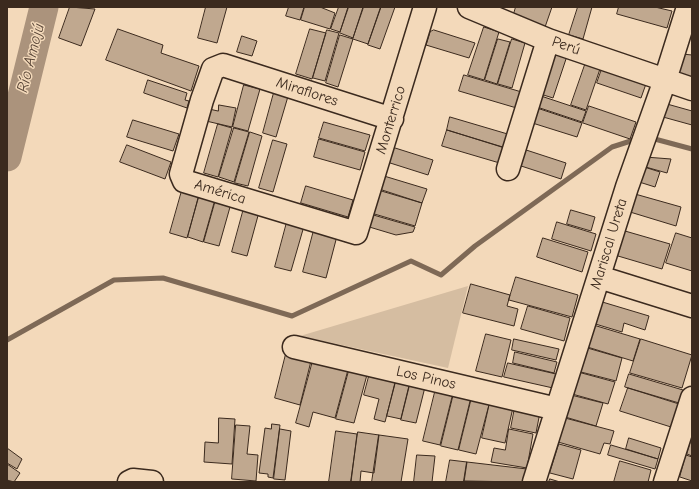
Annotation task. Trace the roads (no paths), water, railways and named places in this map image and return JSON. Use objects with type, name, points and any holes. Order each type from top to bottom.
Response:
[{"type":"street","name":"Monterrico","points":[[356,233],[392,120],[425,7]]},
{"type":"street","name":"Perú","points":[[469,7],[548,40],[692,89]]},
{"type":"street","name":"Mariscal Ureta","points":[[534,482],[627,187],[665,80],[688,7]]},
{"type":"street","points":[[508,169],[548,40]]},
{"type":"street","name":"Miraflores","points":[[223,65],[392,120]]},
{"type":"street","name":"América","points":[[223,65],[213,69],[202,100],[180,174],[184,181],[356,233]]},
{"type":"street","points":[[599,277],[692,306]]},
{"type":"street","name":"Los Pinos","points":[[294,348],[557,409]]},
{"type":"street","points":[[666,482],[692,398]]},
{"type":"waterway","name":"Río Amojú","points":[[7,157],[44,7]]},
{"type":"waterway","points":[[651,138],[692,149]]},
{"type":"waterway","points":[[7,340],[114,280],[163,278],[292,316],[411,261],[441,275],[475,246],[612,147],[637,139]]}]
